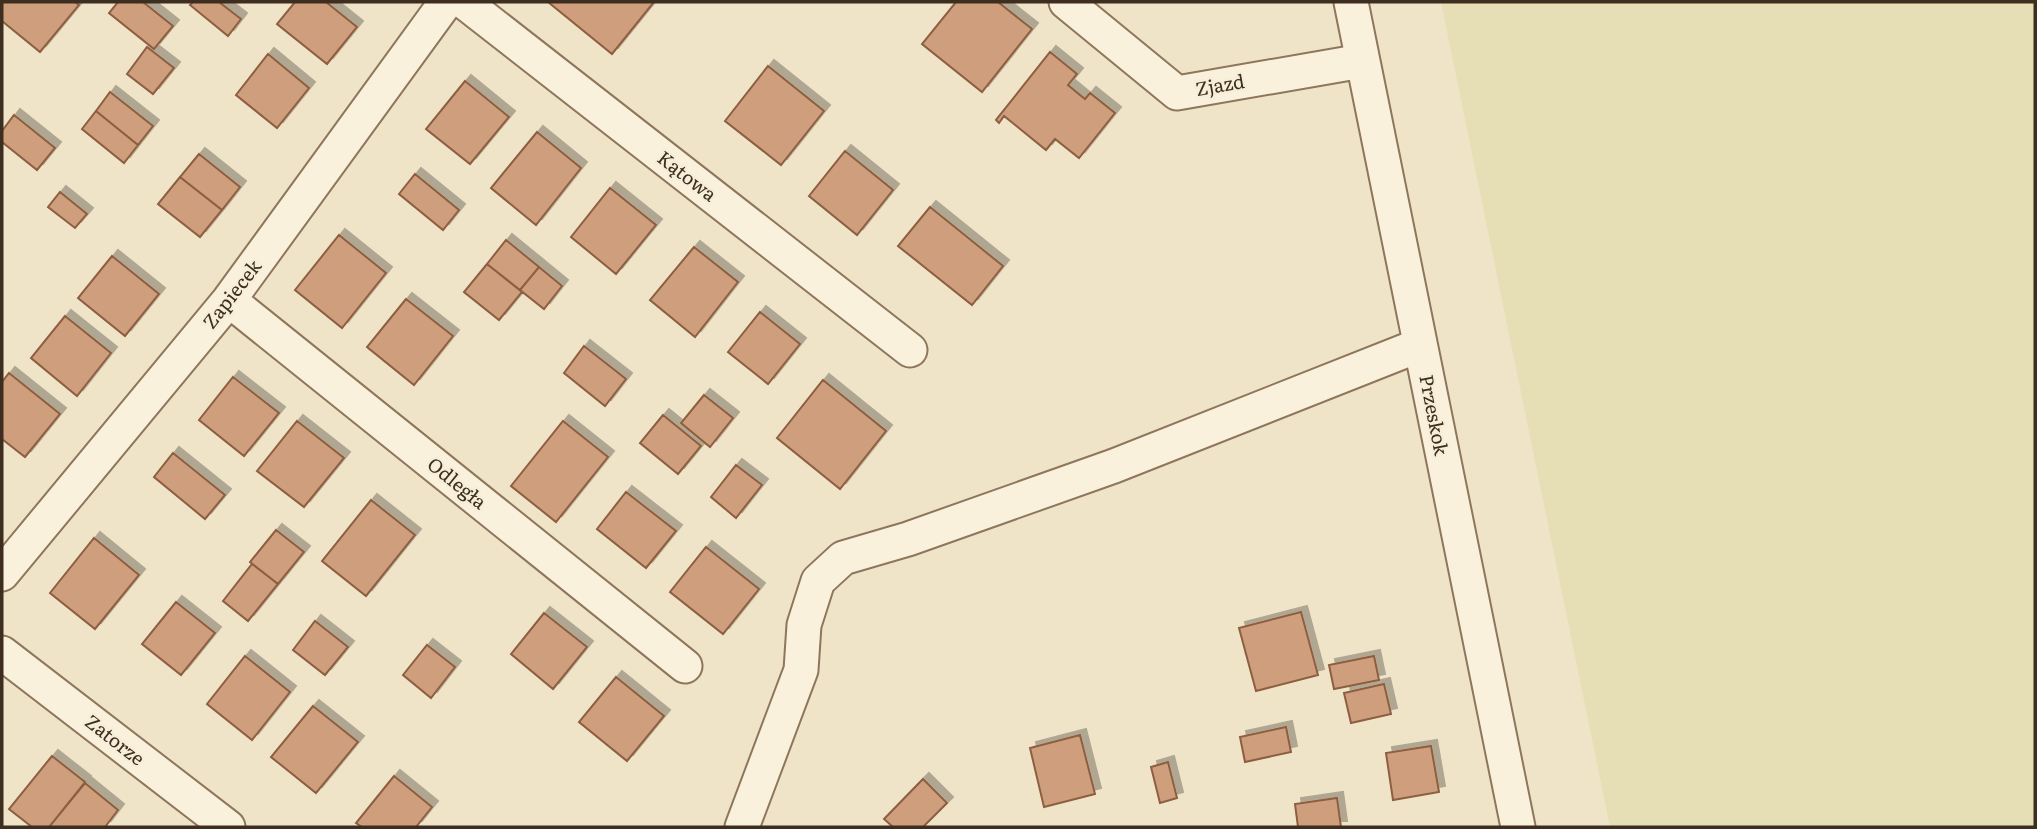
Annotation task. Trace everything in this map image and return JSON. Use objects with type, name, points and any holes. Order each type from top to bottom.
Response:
[{"type":"street","name":"Zapiecek","points":[[2,574],[229,300],[446,2]]},
{"type":"street","name":"Kątowa","points":[[464,2],[910,349]]},
{"type":"street","name":"Zjazd","points":[[1066,2],[1177,93],[1363,61]]},
{"type":"street","name":"Przeskok","points":[[1351,2],[1518,827]]},
{"type":"street","name":"Odległa","points":[[229,300],[685,666]]},
{"type":"street","points":[[743,827],[801,670],[804,625],[818,581],[843,558],[908,539],[1114,466],[1420,345]]},
{"type":"street","name":"Zatorze","points":[[2,653],[228,827]]},
{"type":"shaded area","points":[[1441,2],[2035,2],[2035,827],[1610,827]]},
{"type":"building","points":[[2,2],[75,2],[79,5],[40,52],[2,21]]},
{"type":"building","points":[[118,2],[143,2],[173,26],[154,49],[109,13]]},
{"type":"building","points":[[193,2],[219,2],[241,19],[228,36],[190,5]]},
{"type":"building","points":[[295,2],[326,2],[357,27],[327,64],[277,24]]},
{"type":"building","points":[[548,2],[654,2],[612,54]]},
{"type":"building","points":[[956,2],[998,2],[1032,29],[982,92],[922,44]]},
{"type":"building","points":[[147,47],[174,68],[153,94],[127,74]]},
{"type":"building","points":[[1050,52],[1077,74],[1068,85],[1085,99],[1090,93],[1115,113],[1079,158],[1055,139],[1046,150],[1004,116],[999,123],[996,120]]},
{"type":"building","points":[[268,54],[309,88],[277,128],[236,95]]},
{"type":"building","points":[[768,66],[824,111],[781,165],[725,121]]},
{"type":"building","points":[[465,81],[509,117],[470,164],[426,129]]},
{"type":"building","points":[[110,92],[153,126],[138,145],[96,111]]},
{"type":"building","points":[[96,111],[138,145],[124,163],[82,129]]},
{"type":"building","points":[[14,115],[55,148],[37,170],[2,142],[2,131]]},
{"type":"building","points":[[537,132],[581,168],[536,225],[491,188]]},
{"type":"building","points":[[845,151],[893,190],[857,235],[809,196]]},
{"type":"building","points":[[199,154],[240,187],[222,210],[180,177]]},
{"type":"building","points":[[415,174],[459,210],[443,230],[399,194]]},
{"type":"building","points":[[180,177],[222,210],[200,237],[158,204]]},
{"type":"building","points":[[610,188],[656,225],[616,274],[571,237]]},
{"type":"building","points":[[60,192],[87,214],[75,228],[48,207]]},
{"type":"building","points":[[930,207],[1003,266],[972,305],[898,246]]},
{"type":"building","points":[[339,235],[386,273],[342,328],[295,290]]},
{"type":"building","points":[[506,240],[539,267],[520,290],[487,264]]},
{"type":"building","points":[[694,247],[738,282],[695,337],[650,300]]},
{"type":"building","points":[[112,256],[159,294],[125,336],[78,298]]},
{"type":"building","points":[[487,264],[522,292],[499,320],[464,292]]},
{"type":"building","points":[[539,267],[562,286],[544,309],[520,290]]},
{"type":"building","points":[[406,299],[453,336],[414,385],[367,347]]},
{"type":"building","points":[[760,312],[800,344],[768,384],[728,352]]},
{"type":"building","points":[[65,316],[111,353],[77,396],[31,358]]},
{"type":"building","points":[[584,346],[626,379],[605,406],[564,373]]},
{"type":"building","points":[[9,373],[60,414],[25,457],[2,439],[2,382]]},
{"type":"building","points":[[233,377],[279,413],[244,456],[199,420]]},
{"type":"building","points":[[823,380],[886,431],[840,489],[777,438]]},
{"type":"building","points":[[704,395],[733,418],[710,447],[681,423]]},
{"type":"building","points":[[663,415],[701,446],[678,474],[640,443]]},
{"type":"building","points":[[297,421],[344,458],[304,507],[257,471]]},
{"type":"building","points":[[563,421],[608,457],[556,522],[511,486]]},
{"type":"building","points":[[173,453],[225,495],[205,519],[154,477]]},
{"type":"building","points":[[736,465],[762,485],[736,518],[711,497]]},
{"type":"building","points":[[626,492],[676,531],[646,568],[597,529]]},
{"type":"building","points":[[371,500],[415,535],[366,596],[322,561]]},
{"type":"building","points":[[276,530],[304,552],[278,584],[250,562]]},
{"type":"building","points":[[94,538],[139,575],[95,629],[50,593]]},
{"type":"building","points":[[706,547],[759,589],[723,634],[670,592]]},
{"type":"building","points":[[252,564],[278,584],[248,621],[223,601]]},
{"type":"building","points":[[176,602],[215,633],[181,675],[142,644]]},
{"type":"building","points":[[1301,612],[1318,675],[1256,691],[1239,628]]},
{"type":"building","points":[[544,613],[587,647],[553,689],[511,654]]},
{"type":"building","points":[[315,621],[348,647],[325,675],[293,650]]},
{"type":"building","points":[[427,645],[455,667],[431,698],[403,675]]},
{"type":"building","points":[[245,656],[290,692],[252,740],[207,704]]},
{"type":"building","points":[[1374,656],[1379,680],[1334,689],[1329,665]]},
{"type":"building","points":[[616,677],[664,716],[627,761],[579,722]]},
{"type":"building","points":[[1384,684],[1391,714],[1351,723],[1344,693]]},
{"type":"building","points":[[313,706],[358,742],[316,793],[271,757]]},
{"type":"building","points":[[1286,727],[1291,752],[1245,762],[1240,737]]},
{"type":"building","points":[[1080,735],[1095,794],[1044,807],[1030,748]]},
{"type":"building","points":[[1431,746],[1439,792],[1393,800],[1386,753]]},
{"type":"building","points":[[52,756],[85,782],[49,827],[32,827],[9,809]]},
{"type":"building","points":[[1168,762],[1177,798],[1160,803],[1151,767]]},
{"type":"building","points":[[394,776],[432,807],[416,827],[362,827],[356,823]]},
{"type":"building","points":[[923,779],[947,803],[923,827],[893,827],[884,819]]},
{"type":"building","points":[[85,783],[118,810],[105,827],[49,827]]},
{"type":"building","points":[[1337,798],[1341,827],[1298,827],[1295,804]]}]
